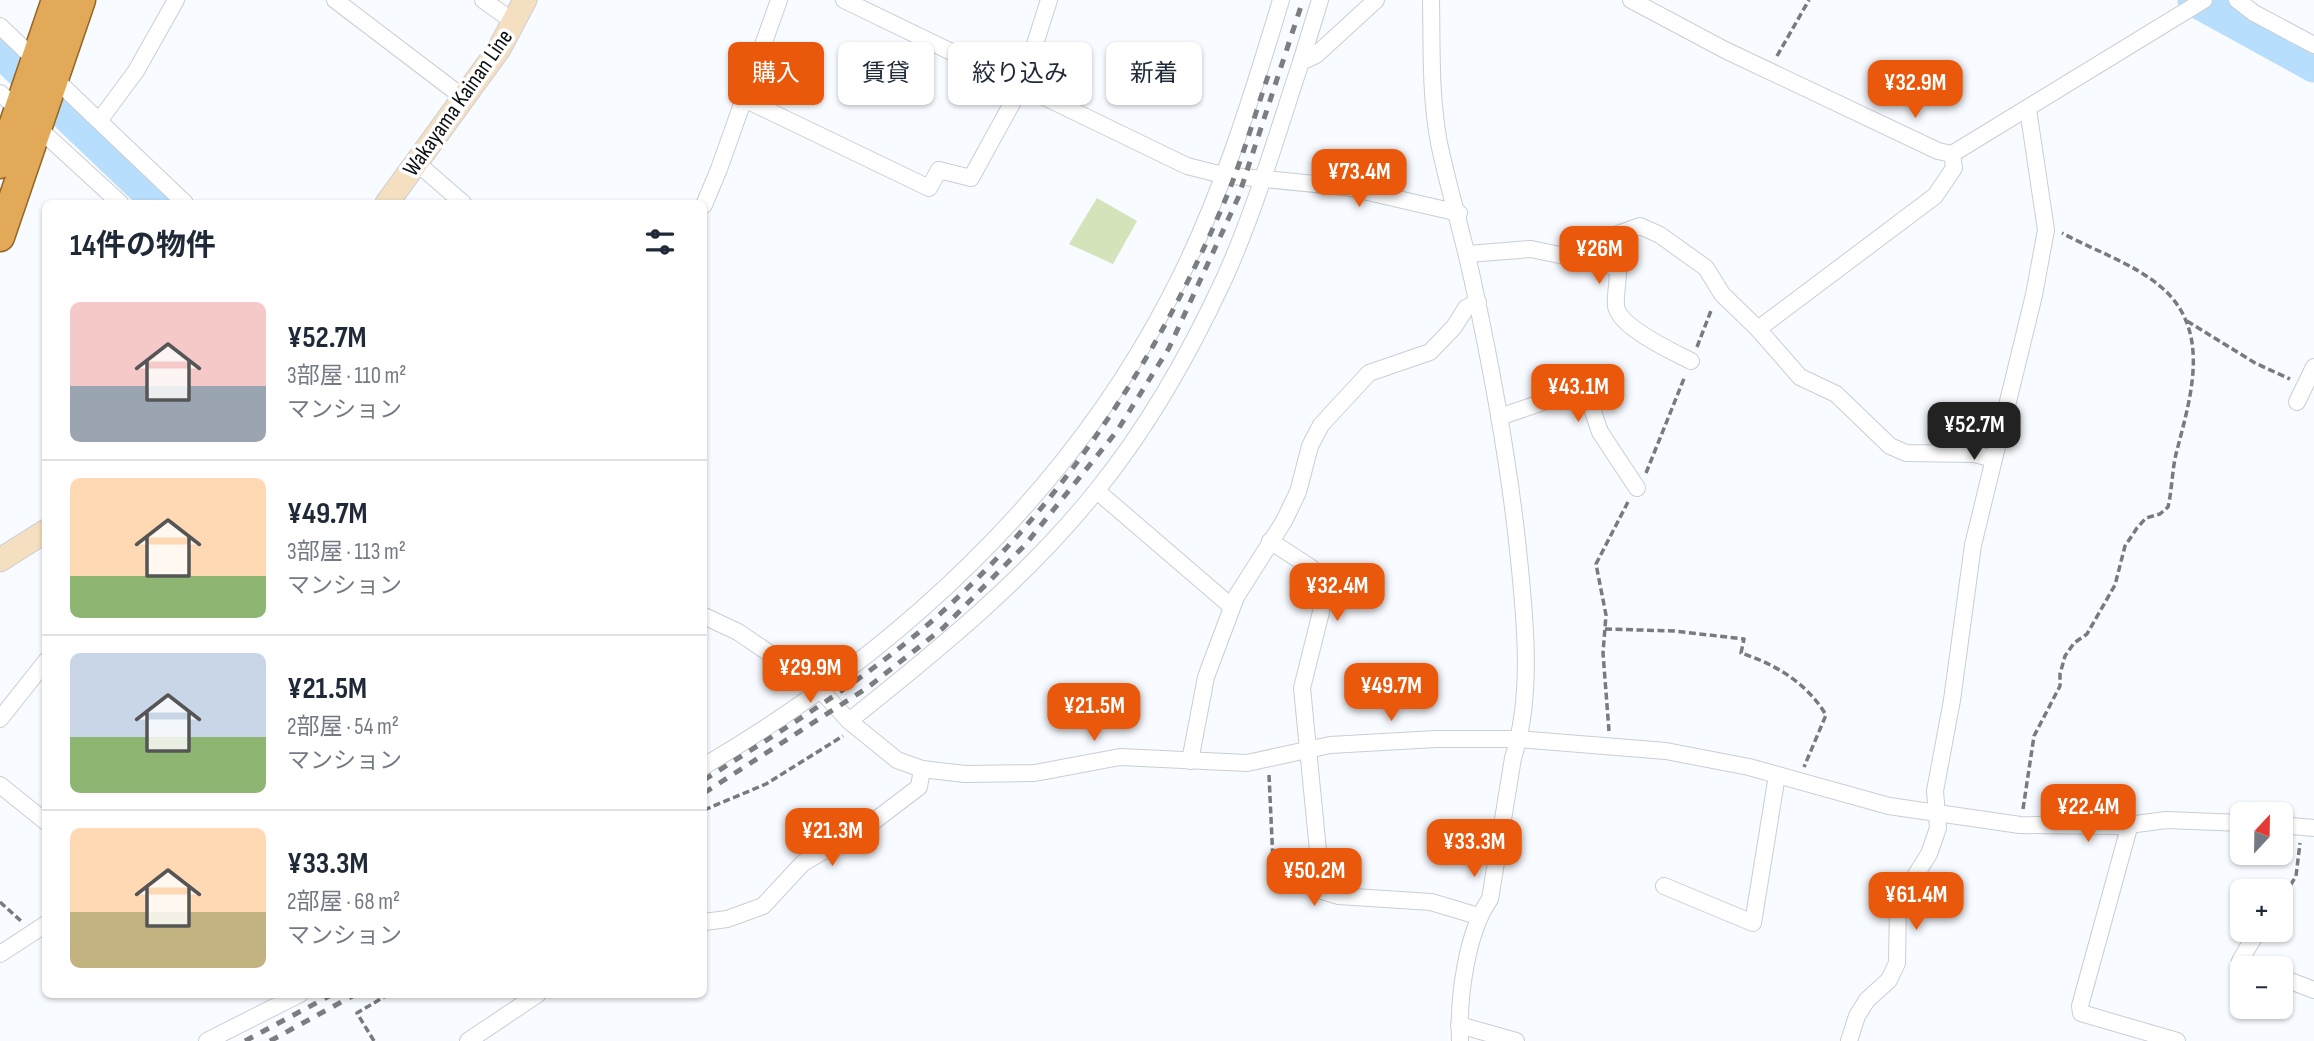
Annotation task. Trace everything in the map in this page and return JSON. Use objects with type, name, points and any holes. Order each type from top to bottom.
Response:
[{"type":"highway","points":[[45,70],[56,0]]},
{"type":"highway","points":[[0,164],[23,112],[81,0]]},
{"type":"highway","points":[[0,237],[23,112]]},
{"type":"main road","name":"Wakayama Kainan Line","points":[[389,200],[464,98],[514,22],[525,0]]},
{"type":"main road","points":[[0,560],[42,534]]},
{"type":"street","points":[[99,121],[136,71],[176,0]]},
{"type":"street","points":[[335,0],[464,98]]},
{"type":"street","points":[[483,0],[514,22]]},
{"type":"street","points":[[763,42],[779,0]]},
{"type":"street","points":[[844,0],[948,50]]},
{"type":"street","points":[[1036,42],[1049,0]]},
{"type":"street","points":[[707,764],[820,690],[908,620],[984,552],[1063,462],[1125,374],[1170,296],[1223,175],[1281,0]]},
{"type":"street","points":[[853,724],[1003,590],[1097,491],[1136,436],[1225,278],[1263,178],[1320,0]]},
{"type":"street","points":[[1301,62],[1316,55],[1376,0]]},
{"type":"street","points":[[1432,0],[1432,86],[1439,143],[1468,254],[1499,417],[1515,521],[1527,638],[1519,739],[1513,758],[1490,899],[1478,916],[1470,946],[1459,1033],[1516,1041]]},
{"type":"street","points":[[1631,0],[1769,71],[1938,152],[1952,153],[2204,0]]},
{"type":"street","points":[[2237,0],[2253,13],[2314,45]]},
{"type":"street","points":[[0,26],[183,200]]},
{"type":"street","points":[[706,200],[740,105]]},
{"type":"street","points":[[757,105],[929,188],[939,170],[971,178],[1011,105]]},
{"type":"street","points":[[1063,105],[1187,166],[1223,175],[1346,187],[1459,213]]},
{"type":"street","points":[[1849,1041],[1857,1016],[1867,1000],[1889,981],[1897,963],[1898,903],[1928,854],[1938,828],[1935,792],[1952,700],[1973,545],[2034,295],[2045,223],[2028,109]]},
{"type":"street","points":[[23,112],[117,200]]},
{"type":"street","points":[[1758,329],[1934,196],[1954,168],[1952,153]]},
{"type":"street","points":[[417,163],[460,200]]},
{"type":"street","points":[[1585,259],[1601,240],[1640,226],[1660,235],[1706,268],[1720,290],[1800,377],[1836,394],[1890,446],[1906,453],[1974,454],[1994,459]]},
{"type":"street","points":[[1468,254],[1531,249],[1616,268],[1616,306],[1622,319],[1654,342],[1692,361]]},
{"type":"street","points":[[1189,761],[1206,677],[1232,607],[1284,521],[1298,492],[1310,446],[1321,425],[1369,373],[1430,352],[1454,327],[1466,308],[1478,302]]},
{"type":"street","points":[[2297,402],[2314,368]]},
{"type":"street","points":[[1499,417],[1585,388],[1600,432],[1637,488]]},
{"type":"street","points":[[1097,491],[1232,607]]},
{"type":"street","points":[[1270,541],[1320,575],[1323,584],[1321,612],[1302,677],[1322,891],[1339,896],[1431,902],[1478,916]]},
{"type":"street","points":[[707,617],[738,632],[820,690],[853,724],[897,760],[922,769],[965,774],[1035,773],[1119,757],[1247,763],[1330,745],[1436,738],[1519,739],[1666,751],[1777,775],[1889,806],[2020,825],[2130,824],[2166,820],[2230,823]]},
{"type":"street","points":[[0,719],[42,666]]},
{"type":"street","points":[[707,922],[727,919],[763,906],[803,863],[873,822],[919,787],[922,769]]},
{"type":"street","points":[[1664,887],[1753,923],[1777,775]]},
{"type":"street","points":[[0,785],[42,819]]},
{"type":"street","points":[[2130,824],[2080,1006],[2081,1013],[2177,1041]]},
{"type":"street","points":[[0,954],[39,928]]},
{"type":"street","points":[[2293,982],[2314,990]]},
{"type":"street","points":[[207,1041],[292,998]]},
{"type":"street","points":[[468,1041],[532,998]]},
{"type":"path","points":[[1769,71],[1809,0]]},
{"type":"path","points":[[2020,825],[2034,736],[2060,686],[2065,656],[2074,643],[2087,634],[2115,585],[2124,546],[2146,518],[2160,514],[2168,507],[2176,457],[2193,391],[2194,360],[2185,320],[2177,302],[2151,279],[2045,223]]},
{"type":"path","points":[[1609,745],[1610,712],[1604,653],[1605,597],[1596,564],[1648,468],[1720,290]]},
{"type":"path","points":[[2185,320],[2255,363],[2305,385]]},
{"type":"path","points":[[1605,629],[1713,633],[1744,639],[1741,653],[1769,662],[1784,671],[1820,705],[1826,715],[1798,781]]},
{"type":"path","points":[[707,809],[766,784],[853,724]]},
{"type":"path","points":[[1269,758],[1273,860]]},
{"type":"path","points":[[2293,881],[2308,827]]},
{"type":"path","points":[[0,902],[39,928]]},
{"type":"path","points":[[374,1041],[357,1013],[382,998]]},
{"type":"green space","points":[[1097,198],[1137,221],[1113,264],[1069,244]]},
{"type":"water","points":[[0,37],[170,200],[132,200],[0,74]]},
{"type":"waterway","points":[[2194,0],[2314,66]]},
{"type":"railway","points":[[707,791],[867,688],[943,628],[1025,545],[1117,431],[1169,348],[1238,198],[1303,0]]},
{"type":"railway","points":[[707,778],[826,701],[913,637],[987,569],[1030,522],[1106,421],[1172,312],[1226,198],[1269,73]]},
{"type":"railway","points":[[245,1041],[326,998]]},
{"type":"railway","points":[[270,1041],[349,998]]}]
